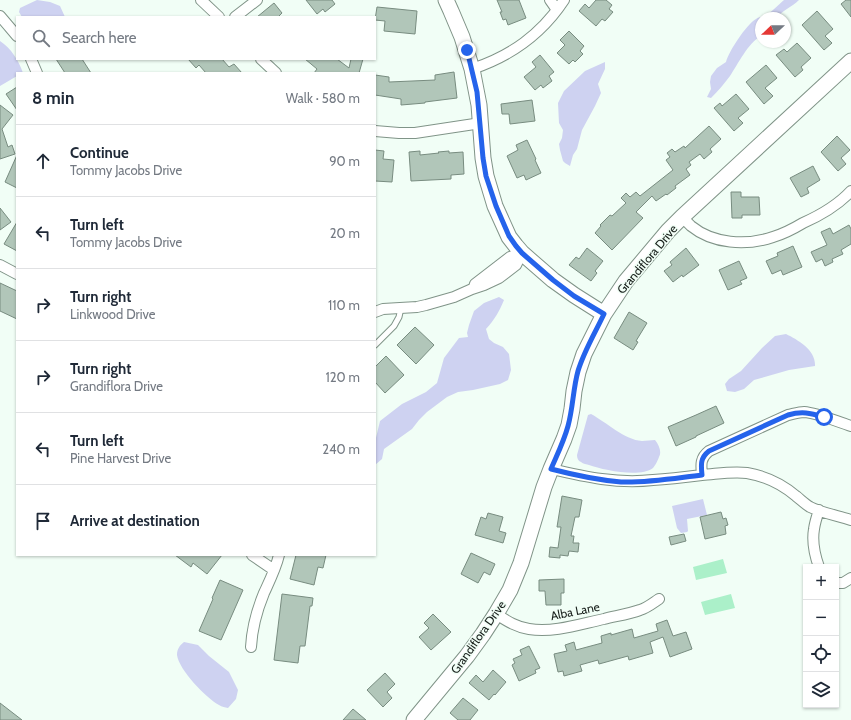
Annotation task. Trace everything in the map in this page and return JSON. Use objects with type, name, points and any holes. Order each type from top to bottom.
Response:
[{"type":"street","points":[[201,0],[218,16]]},
{"type":"street","points":[[236,16],[257,0]]},
{"type":"street","points":[[446,0],[462,37],[472,68],[477,92],[485,168],[491,195],[501,221],[509,236],[522,253],[562,287],[604,314]]},
{"type":"street","points":[[550,0],[557,10]]},
{"type":"street","points":[[472,68],[497,59],[522,44],[540,30],[564,0]]},
{"type":"street","points":[[0,16],[16,35]]},
{"type":"street","points":[[31,60],[37,72]]},
{"type":"street","points":[[263,60],[275,72]]},
{"type":"street","name":"Grandiflora Drive","points":[[414,720],[483,634],[510,590],[521,563],[551,469],[564,439],[572,409],[578,372],[584,354],[604,314],[626,281],[668,231],[851,62]]},
{"type":"street","points":[[376,131],[415,133],[480,123]]},
{"type":"street","points":[[682,217],[691,226],[714,238],[729,242],[758,241],[787,232],[810,220],[838,203],[851,191]]},
{"type":"street","points":[[376,312],[383,309],[417,307],[441,302],[454,297],[472,289],[475,284],[510,257],[522,253]]},
{"type":"street","points":[[0,265],[16,273]]},
{"type":"street","points":[[702,475],[702,459],[709,451],[788,415],[812,413],[851,426]]},
{"type":"street","points":[[551,469],[590,478],[623,482],[652,481],[735,472],[756,475],[767,478],[783,486],[812,508],[851,520]]},
{"type":"street","points":[[818,564],[813,538],[819,510]]},
{"type":"street","points":[[253,556],[274,570]]},
{"type":"street","points":[[251,647],[255,617],[279,556]]},
{"type":"street","points":[[839,583],[843,583],[851,578]]},
{"type":"street","name":"Alba Lane","points":[[496,614],[509,623],[519,627],[549,630],[571,627],[640,610],[653,604],[659,599]]},
{"type":"lane","points":[[376,344],[394,326],[399,317],[401,308]]},
{"type":"green space","points":[[723,559],[727,573],[696,580],[693,567]]},
{"type":"green space","points":[[731,594],[735,608],[705,615],[701,602]]},
{"type":"water","points":[[37,0],[50,2],[60,6],[65,16],[21,16],[19,12],[20,8]]},
{"type":"water","points":[[784,0],[799,0],[783,12],[770,12]]},
{"type":"water","points":[[755,20],[755,40],[719,90],[711,98],[707,97],[711,89],[711,76],[717,68],[726,62],[738,39]]},
{"type":"water","points":[[0,41],[8,47],[14,55],[23,72],[16,72],[16,77],[0,86]]},
{"type":"water","points":[[605,62],[605,69],[598,84],[601,93],[582,130],[577,149],[573,155],[570,166],[563,161],[560,150],[559,144],[562,138],[563,130],[559,123],[558,103],[564,91],[585,71]]},
{"type":"water","points":[[499,297],[504,300],[492,322],[486,329],[489,339],[503,347],[509,354],[511,370],[508,380],[500,384],[458,392],[447,397],[427,412],[412,429],[384,449],[382,459],[376,464],[376,438],[380,421],[402,404],[426,392],[437,383],[444,358],[459,338],[468,337],[467,333],[474,311],[484,303]]},
{"type":"water","points":[[786,334],[796,339],[809,350],[815,360],[815,366],[789,370],[754,380],[744,389],[735,392],[727,391],[725,384],[729,379],[741,371],[775,336]]},
{"type":"water","points":[[591,414],[616,430],[636,440],[655,440],[659,446],[660,455],[653,468],[647,471],[631,473],[612,471],[579,461],[577,455],[588,415]]},
{"type":"water","points":[[703,499],[707,515],[687,519],[688,531],[681,533],[677,528],[672,506]]},
{"type":"water","points":[[184,642],[198,645],[229,672],[238,690],[236,699],[228,708],[220,706],[207,696],[188,676],[177,655],[179,647]]},
{"type":"building","points":[[306,0],[332,0],[335,4],[325,12],[323,9],[317,14]]},
{"type":"building","points":[[497,0],[519,0],[526,18],[508,25],[506,19],[503,20],[500,12],[502,12]]},
{"type":"building","points":[[596,0],[606,0],[612,5],[609,9],[613,12],[605,21],[602,19],[596,26],[579,11],[585,4],[589,8]]},
{"type":"building","points":[[846,0],[851,0],[851,17],[841,4]]},
{"type":"building","points":[[274,3],[282,13],[279,16],[258,16]]},
{"type":"building","points":[[377,7],[417,11],[415,34],[384,31],[385,21],[376,20]]},
{"type":"building","points":[[817,11],[833,29],[825,36],[832,43],[824,50],[802,25]]},
{"type":"building","points":[[569,31],[584,46],[580,51],[583,54],[575,62],[573,60],[569,64],[557,53],[565,45],[560,40]]},
{"type":"building","points":[[797,43],[811,58],[801,67],[803,70],[795,77],[776,55],[784,49],[787,52]]},
{"type":"building","points":[[540,55],[554,72],[549,76],[552,81],[543,88],[541,85],[535,90],[524,77],[536,67],[532,62]]},
{"type":"building","points":[[57,60],[83,60],[90,72],[64,72]]},
{"type":"building","points":[[189,60],[223,60],[229,67],[234,64],[241,72],[205,72],[199,65],[196,68]]},
{"type":"building","points":[[306,60],[338,60],[349,68],[351,60],[363,60],[359,72],[315,72],[317,69]]},
{"type":"building","points":[[766,65],[777,78],[765,88],[773,96],[764,104],[746,82]]},
{"type":"building","points":[[454,72],[457,98],[401,105],[401,99],[376,95],[376,75],[389,77],[389,82],[435,80],[435,75]]},
{"type":"building","points":[[16,88],[16,109],[6,94]]},
{"type":"building","points":[[736,94],[749,109],[738,118],[743,123],[734,131],[714,108],[720,103],[722,106]]},
{"type":"building","points":[[532,100],[535,121],[510,124],[509,114],[502,114],[501,104]]},
{"type":"building","points":[[0,105],[13,115],[2,129],[8,147],[12,145],[15,154],[0,159]]},
{"type":"building","points":[[709,126],[721,139],[710,149],[712,152],[704,159],[700,154],[689,162],[691,165],[686,169],[690,175],[675,186],[676,188],[667,195],[666,194],[656,201],[652,196],[636,212],[643,218],[612,250],[595,233],[601,226],[600,225],[610,215],[612,216],[626,203],[621,198],[626,193],[630,197],[636,192],[640,196],[673,170],[666,160],[670,157],[667,153],[672,149],[675,152],[684,146],[685,148]]},
{"type":"building","points":[[837,136],[850,150],[841,158],[846,164],[838,171],[821,152]]},
{"type":"building","points":[[527,140],[541,173],[526,180],[524,175],[517,178],[507,156],[518,150],[516,145]]},
{"type":"building","points":[[376,150],[384,151],[383,159],[394,160],[392,182],[376,181]]},
{"type":"building","points":[[420,151],[420,155],[449,151],[449,153],[463,152],[464,174],[451,175],[451,179],[411,181],[409,152]]},
{"type":"building","points":[[16,157],[16,188],[5,182]]},
{"type":"building","points":[[813,166],[820,180],[807,188],[809,193],[801,197],[790,178]]},
{"type":"building","points":[[731,192],[741,192],[741,197],[759,197],[760,215],[742,215],[742,218],[732,218]]},
{"type":"building","points":[[0,208],[11,222],[0,230]]},
{"type":"building","points":[[16,224],[16,250],[4,244]]},
{"type":"building","points":[[849,225],[851,229],[851,244],[841,250],[843,254],[832,259],[833,262],[825,266],[822,259],[816,262],[811,252],[827,245],[821,232],[830,228],[833,234]]},
{"type":"building","points":[[793,246],[802,267],[783,275],[781,270],[772,274],[766,261],[778,256],[777,253]]},
{"type":"building","points":[[587,248],[603,261],[595,271],[597,273],[591,281],[569,265],[576,257],[579,259]]},
{"type":"building","points":[[686,248],[699,265],[683,277],[682,275],[673,282],[664,271],[672,265],[670,262]]},
{"type":"building","points":[[739,261],[747,278],[740,281],[742,284],[728,290],[719,270]]},
{"type":"building","points":[[0,283],[16,291],[16,319],[0,311]]},
{"type":"building","points":[[629,312],[647,323],[636,341],[638,342],[633,350],[614,338]]},
{"type":"building","points":[[415,327],[434,345],[416,364],[397,345]]},
{"type":"building","points":[[386,356],[404,375],[385,393],[376,383],[376,366]]},
{"type":"building","points":[[716,406],[724,423],[676,446],[668,427]]},
{"type":"building","points":[[562,496],[582,500],[579,517],[575,517],[571,536],[574,536],[573,543],[579,543],[578,552],[569,551],[568,556],[560,555],[560,558],[549,557],[550,547],[558,548],[561,527],[557,527]]},
{"type":"building","points":[[721,512],[723,519],[726,518],[728,525],[725,526],[726,534],[705,539],[700,517]]},
{"type":"building","points":[[488,513],[503,517],[499,531],[506,533],[503,543],[475,535],[481,517],[486,519]]},
{"type":"building","points":[[684,534],[686,541],[671,545],[669,537]]},
{"type":"building","points":[[471,553],[495,564],[490,575],[484,572],[478,583],[461,574]]},
{"type":"building","points":[[176,556],[221,556],[207,574],[193,563],[191,567]]},
{"type":"building","points":[[296,556],[326,556],[323,568],[318,567],[314,585],[290,579]]},
{"type":"building","points":[[564,579],[564,593],[561,593],[561,605],[546,605],[545,591],[539,591],[539,580]]},
{"type":"building","points":[[220,580],[243,590],[221,640],[199,631]]},
{"type":"building","points":[[282,594],[313,598],[312,606],[310,606],[305,646],[300,646],[298,663],[274,660]]},
{"type":"building","points":[[433,614],[451,632],[431,650],[419,637],[429,628],[424,623]]},
{"type":"building","points":[[667,620],[673,636],[686,632],[692,649],[670,657],[663,637],[650,642],[653,653],[629,660],[628,656],[599,664],[598,660],[580,665],[582,671],[564,676],[563,671],[558,672],[554,654],[567,651],[565,645],[574,642],[576,650],[602,643],[601,636],[611,633],[611,635],[632,629],[634,638],[658,631],[656,624]]},
{"type":"building","points":[[529,646],[540,668],[535,670],[536,673],[519,681],[512,665],[515,663],[513,659],[522,655],[520,650]]},
{"type":"building","points":[[493,670],[506,682],[489,700],[469,683],[476,675],[483,682]]},
{"type":"building","points":[[385,673],[395,684],[387,692],[392,698],[383,707],[367,690]]},
{"type":"building","points":[[463,698],[478,710],[470,720],[458,720],[450,713]]},
{"type":"building","points":[[0,703],[22,720],[0,720]]},
{"type":"building","points":[[353,709],[366,720],[343,720]]},
{"type":"route","points":[[467,50],[477,92],[486,176],[491,195],[501,221],[509,236],[522,253],[574,296],[604,314],[584,354],[578,372],[572,409],[564,439],[551,469],[610,481],[623,482],[652,481],[702,475],[702,459],[709,451],[788,415],[804,412],[824,417]]}]
